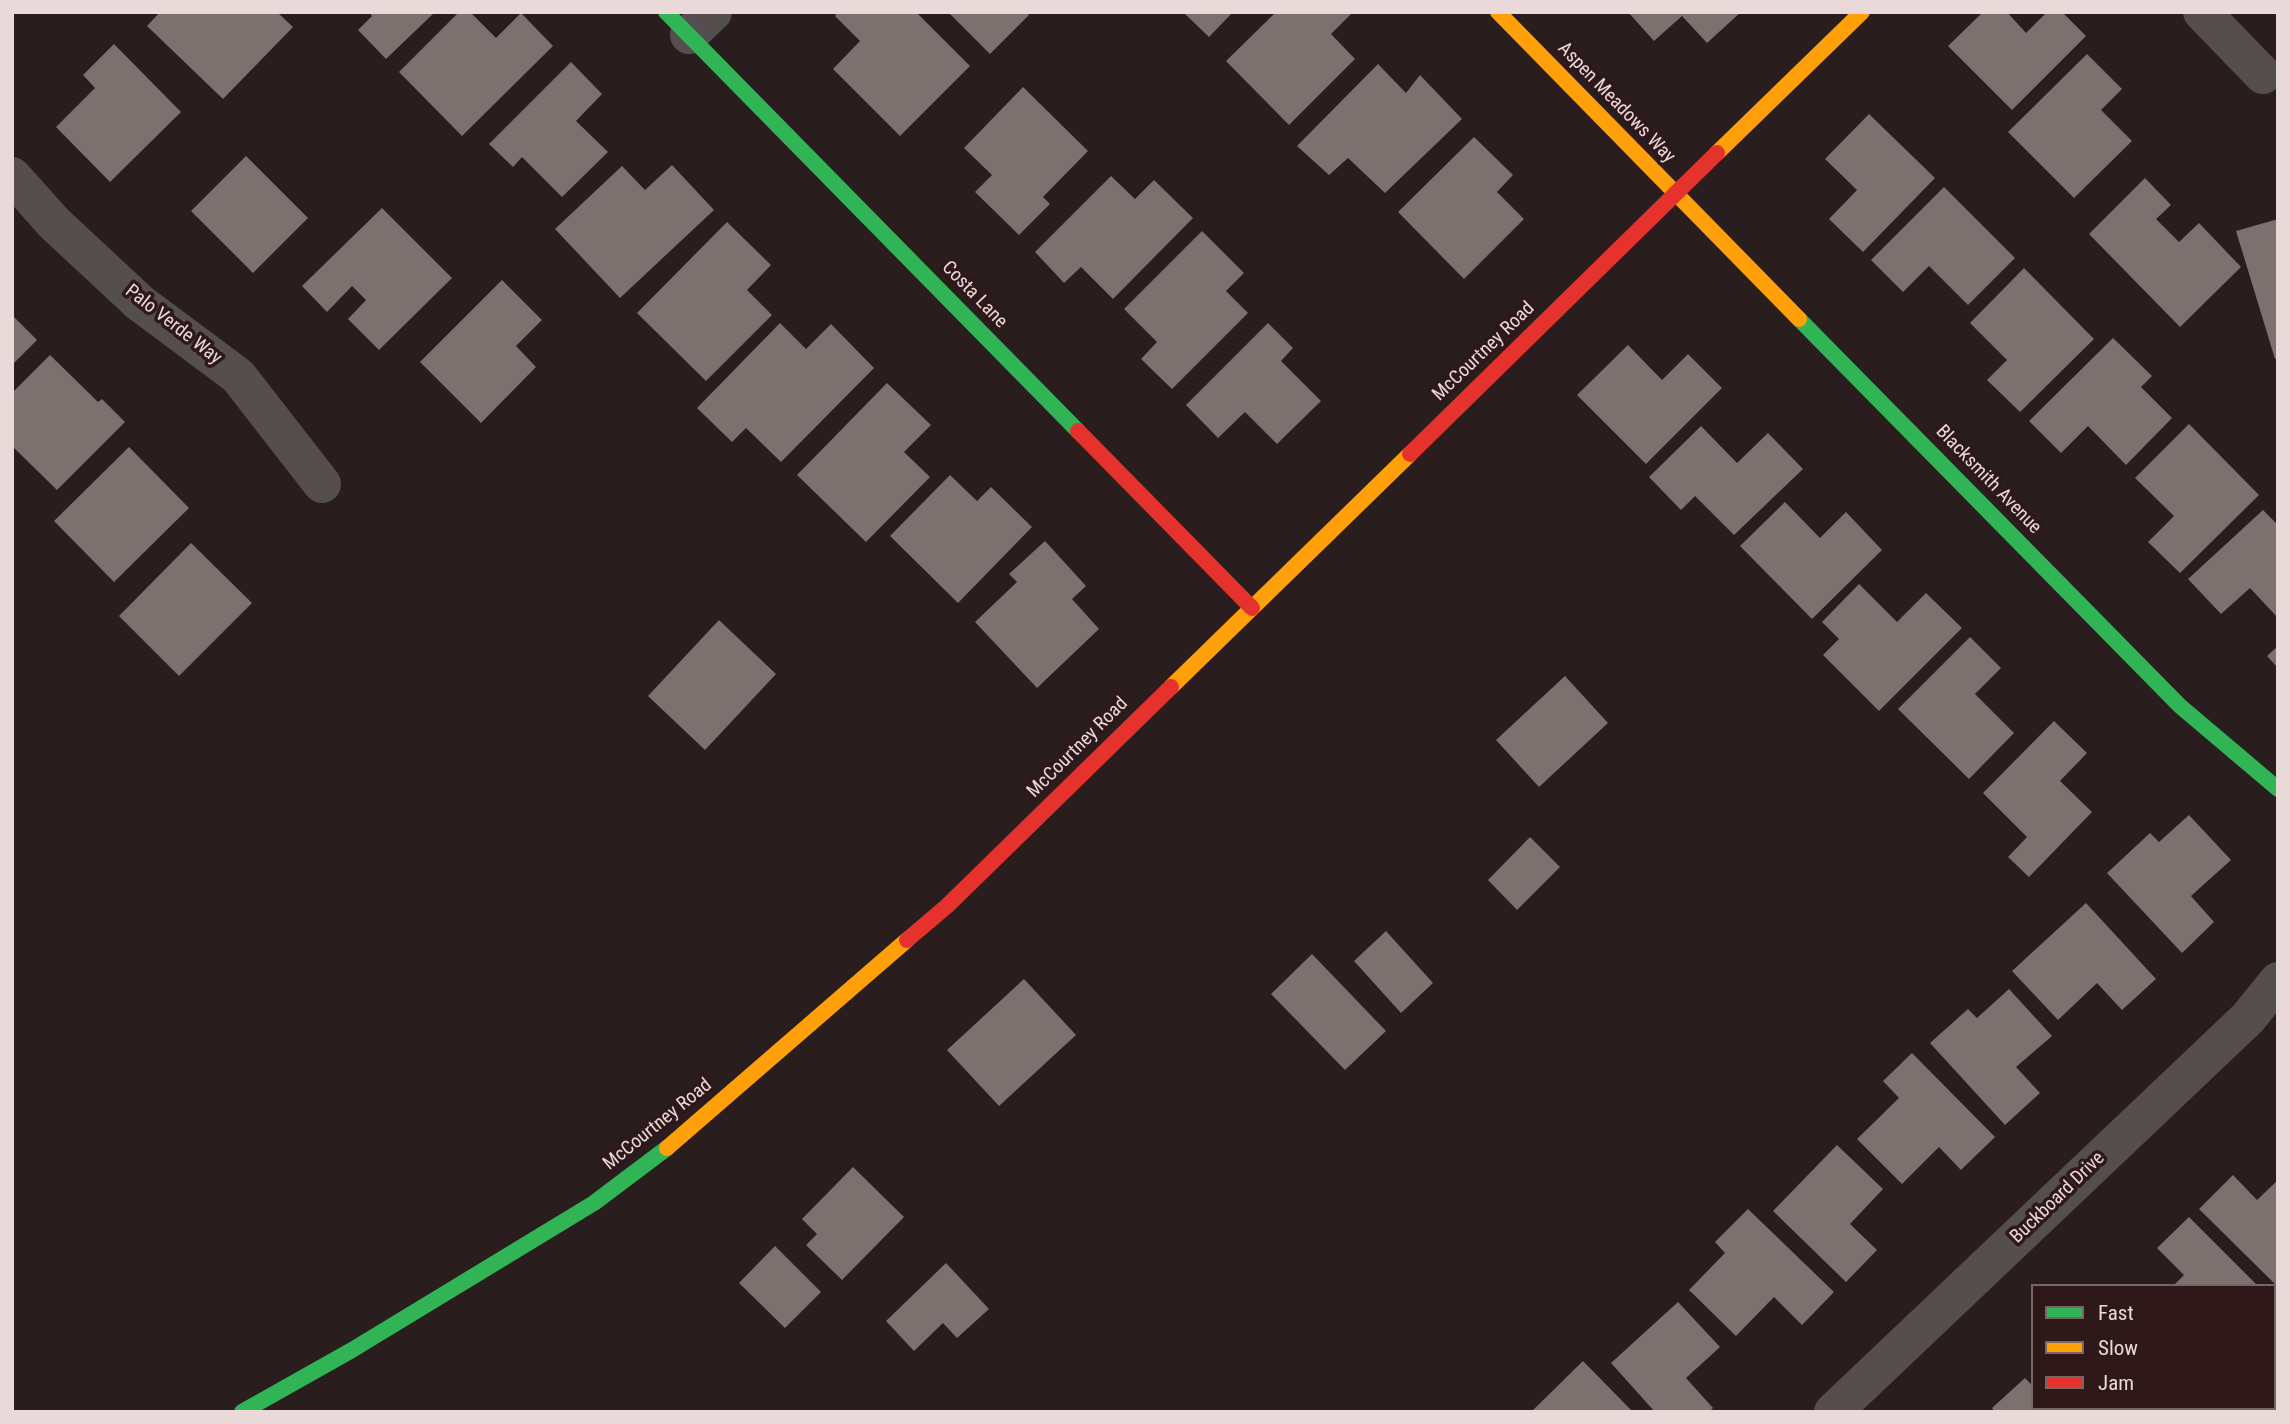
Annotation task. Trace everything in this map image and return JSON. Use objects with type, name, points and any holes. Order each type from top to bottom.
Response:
[{"type":"street","name":"Aspen Meadows Way","points":[[1498,12],[1676,194]]},
{"type":"street","name":"McCourtney Road","points":[[242,1412],[352,1350],[594,1203],[687,1132],[947,906],[1862,12]]},
{"type":"street","points":[[2202,12],[2263,75]]},
{"type":"street","name":"Costa Lane","points":[[690,20],[1252,608]]},
{"type":"street","name":"Palo Verde Way","points":[[12,176],[54,223],[140,303],[238,376],[322,484]]},
{"type":"street","name":"Blacksmith Avenue","points":[[1676,194],[2180,706],[2278,789]]},
{"type":"street","name":"Buckboard Drive","points":[[1833,1412],[2248,1018],[2278,981]]},
{"type":"building","points":[[160,12],[277,12],[293,27],[223,99],[147,26]]},
{"type":"building","points":[[369,12],[435,12],[386,59],[358,30],[372,16]]},
{"type":"building","points":[[459,12],[470,12],[496,38],[521,13],[553,46],[462,136],[399,72]]},
{"type":"building","points":[[838,12],[916,12],[970,66],[900,136],[833,69],[860,41],[835,16]]},
{"type":"building","points":[[948,12],[1026,12],[1029,15],[990,54]]},
{"type":"building","points":[[1183,12],[1233,12],[1209,37]]},
{"type":"building","points":[[1276,12],[1353,12],[1331,34],[1355,59],[1289,125],[1226,61]]},
{"type":"building","points":[[1628,12],[1741,12],[1707,43],[1682,16],[1654,41]]},
{"type":"building","points":[[1983,12],[2007,12],[2026,33],[2047,12],[2062,12],[2086,36],[2012,110],[1948,46]]},
{"type":"building","points":[[114,44],[181,112],[110,182],[56,127],[95,88],[83,75]]},
{"type":"building","points":[[2087,54],[2122,89],[2101,110],[2132,141],[2074,198],[2008,132]]},
{"type":"building","points":[[571,62],[602,94],[576,121],[608,152],[562,197],[522,157],[513,167],[489,144]]},
{"type":"building","points":[[1378,64],[1406,93],[1420,75],[1462,119],[1385,193],[1348,158],[1329,175],[1297,146]]},
{"type":"building","points":[[1023,87],[1088,151],[1043,197],[1050,204],[1019,235],[975,192],[992,175],[964,148]]},
{"type":"building","points":[[1869,114],[1935,178],[1863,252],[1829,219],[1857,190],[1825,159]]},
{"type":"building","points":[[1474,137],[1513,175],[1497,192],[1524,219],[1464,279],[1398,212]]},
{"type":"building","points":[[246,156],[308,218],[253,273],[191,211]]},
{"type":"building","points":[[672,165],[714,210],[620,298],[555,229],[622,166],[645,190]]},
{"type":"building","points":[[1111,176],[1135,199],[1154,180],[1193,218],[1113,299],[1081,267],[1064,283],[1035,252]]},
{"type":"building","points":[[2145,178],[2171,205],[2156,219],[2179,242],[2199,223],[2241,267],[2180,327],[2089,234]]},
{"type":"building","points":[[1944,187],[2015,258],[1968,305],[1929,266],[1903,292],[1871,260]]},
{"type":"building","points":[[382,208],[452,278],[379,350],[348,319],[366,300],[352,286],[327,312],[302,286]]},
{"type":"building","points":[[2278,219],[2278,358],[2275,359],[2236,231]]},
{"type":"building","points":[[727,222],[771,265],[747,290],[772,315],[706,381],[637,313]]},
{"type":"building","points":[[1202,231],[1244,273],[1226,291],[1248,313],[1172,389],[1141,359],[1157,342],[1124,309]]},
{"type":"building","points":[[2024,268],[2094,339],[2020,412],[1987,380],[2007,360],[1970,323]]},
{"type":"building","points":[[502,280],[542,320],[516,346],[536,367],[481,423],[420,362]]},
{"type":"building","points":[[12,315],[37,340],[12,365]]},
{"type":"building","points":[[780,323],[806,349],[831,324],[874,368],[781,462],[746,428],[732,442],[697,408]]},
{"type":"building","points":[[1268,323],[1293,348],[1281,361],[1321,401],[1277,444],[1245,412],[1218,438],[1186,405]]},
{"type":"building","points":[[2113,338],[2152,376],[2141,387],[2172,418],[2126,465],[2088,426],[2061,453],[2029,421]]},
{"type":"building","points":[[1628,345],[1662,380],[1688,354],[1722,388],[1646,464],[1577,395]]},
{"type":"building","points":[[50,355],[98,402],[102,399],[125,422],[57,490],[12,446],[12,393]]},
{"type":"building","points":[[887,383],[931,425],[904,452],[930,477],[866,542],[797,475]]},
{"type":"building","points":[[2189,424],[2259,495],[2180,573],[2148,542],[2174,516],[2135,478]]},
{"type":"building","points":[[1701,426],[1737,463],[1768,433],[1803,469],[1734,535],[1695,496],[1681,510],[1649,477]]},
{"type":"building","points":[[129,447],[189,508],[114,582],[54,521]]},
{"type":"building","points":[[950,475],[977,501],[991,487],[1032,527],[958,603],[890,536]]},
{"type":"building","points":[[1785,502],[1820,538],[1846,512],[1882,550],[1812,619],[1740,546]]},
{"type":"building","points":[[2263,510],[2278,525],[2278,618],[2250,588],[2221,614],[2188,579]]},
{"type":"building","points":[[1045,541],[1086,586],[1072,599],[1099,629],[1037,688],[975,622],[1017,582],[1009,574]]},
{"type":"building","points":[[191,543],[252,603],[179,676],[119,616]]},
{"type":"building","points":[[1859,584],[1897,622],[1926,593],[1962,628],[1879,711],[1823,655],[1839,639],[1822,622]]},
{"type":"building","points":[[719,620],[776,674],[705,750],[648,696]]},
{"type":"building","points":[[1970,637],[2001,668],[1975,694],[2014,733],[1969,779],[1898,709]]},
{"type":"building","points":[[2278,646],[2278,668],[2267,656]]},
{"type":"building","points":[[1565,676],[1608,723],[1539,787],[1496,740]]},
{"type":"building","points":[[2054,721],[2087,753],[2060,781],[2092,812],[2029,877],[2008,857],[2027,837],[1983,793]]},
{"type":"building","points":[[2189,815],[2231,860],[2191,896],[2214,922],[2182,953],[2107,873],[2150,833],[2159,842]]},
{"type":"building","points":[[1530,837],[1560,867],[1517,910],[1488,880]]},
{"type":"building","points":[[2086,903],[2156,979],[2122,1010],[2097,983],[2058,1020],[2012,971]]},
{"type":"building","points":[[1386,931],[1433,983],[1401,1013],[1354,961]]},
{"type":"building","points":[[1312,954],[1386,1031],[1345,1070],[1271,994]]},
{"type":"building","points":[[1024,979],[1076,1035],[999,1106],[947,1050]]},
{"type":"building","points":[[2009,989],[2052,1036],[2016,1067],[2040,1093],[2005,1125],[1930,1043],[1968,1009],[1977,1018]]},
{"type":"building","points":[[1912,1053],[1995,1137],[1961,1170],[1939,1147],[1902,1184],[1857,1139],[1899,1098],[1883,1081]]},
{"type":"building","points":[[1837,1145],[1883,1189],[1850,1224],[1877,1250],[1846,1282],[1773,1211]]},
{"type":"building","points":[[853,1167],[904,1217],[842,1280],[806,1245],[817,1234],[802,1219]]},
{"type":"building","points":[[2233,1175],[2257,1200],[2278,1180],[2278,1287],[2276,1284],[2199,1209]]},
{"type":"building","points":[[1748,1209],[1834,1292],[1802,1325],[1774,1297],[1736,1336],[1689,1290],[1725,1253],[1715,1242]]},
{"type":"building","points":[[2189,1217],[2256,1284],[2175,1284],[2184,1275],[2157,1248]]},
{"type":"building","points":[[775,1246],[821,1292],[785,1328],[739,1283]]},
{"type":"building","points":[[946,1263],[989,1309],[957,1338],[943,1323],[914,1351],[886,1321]]},
{"type":"building","points":[[1678,1302],[1720,1347],[1686,1378],[1713,1408],[1709,1412],[1655,1412],[1611,1363]]},
{"type":"building","points":[[1583,1361],[1633,1412],[1531,1412]]},
{"type":"building","points":[[2025,1378],[2031,1384],[2031,1410],[2056,1412],[1995,1412],[1992,1408]]},
{"type":"building","points":[[2084,1410],[2154,1410],[2152,1412]]},
{"type":"traffic: fast","points":[[666,12],[1078,431]]},
{"type":"traffic: fast","points":[[1799,319],[2180,706],[2278,789]]},
{"type":"traffic: fast","points":[[242,1412],[352,1350],[594,1203],[667,1148]]},
{"type":"traffic: slow","points":[[1498,12],[1799,319]]},
{"type":"traffic: slow","points":[[1717,153],[1862,12]]},
{"type":"traffic: slow","points":[[1171,687],[1410,454]]},
{"type":"traffic: slow","points":[[667,1148],[907,940]]},
{"type":"traffic: jam","points":[[1410,454],[1717,153]]},
{"type":"traffic: jam","points":[[1078,431],[1252,608]]},
{"type":"traffic: jam","points":[[907,940],[947,906],[1171,687]]}]
